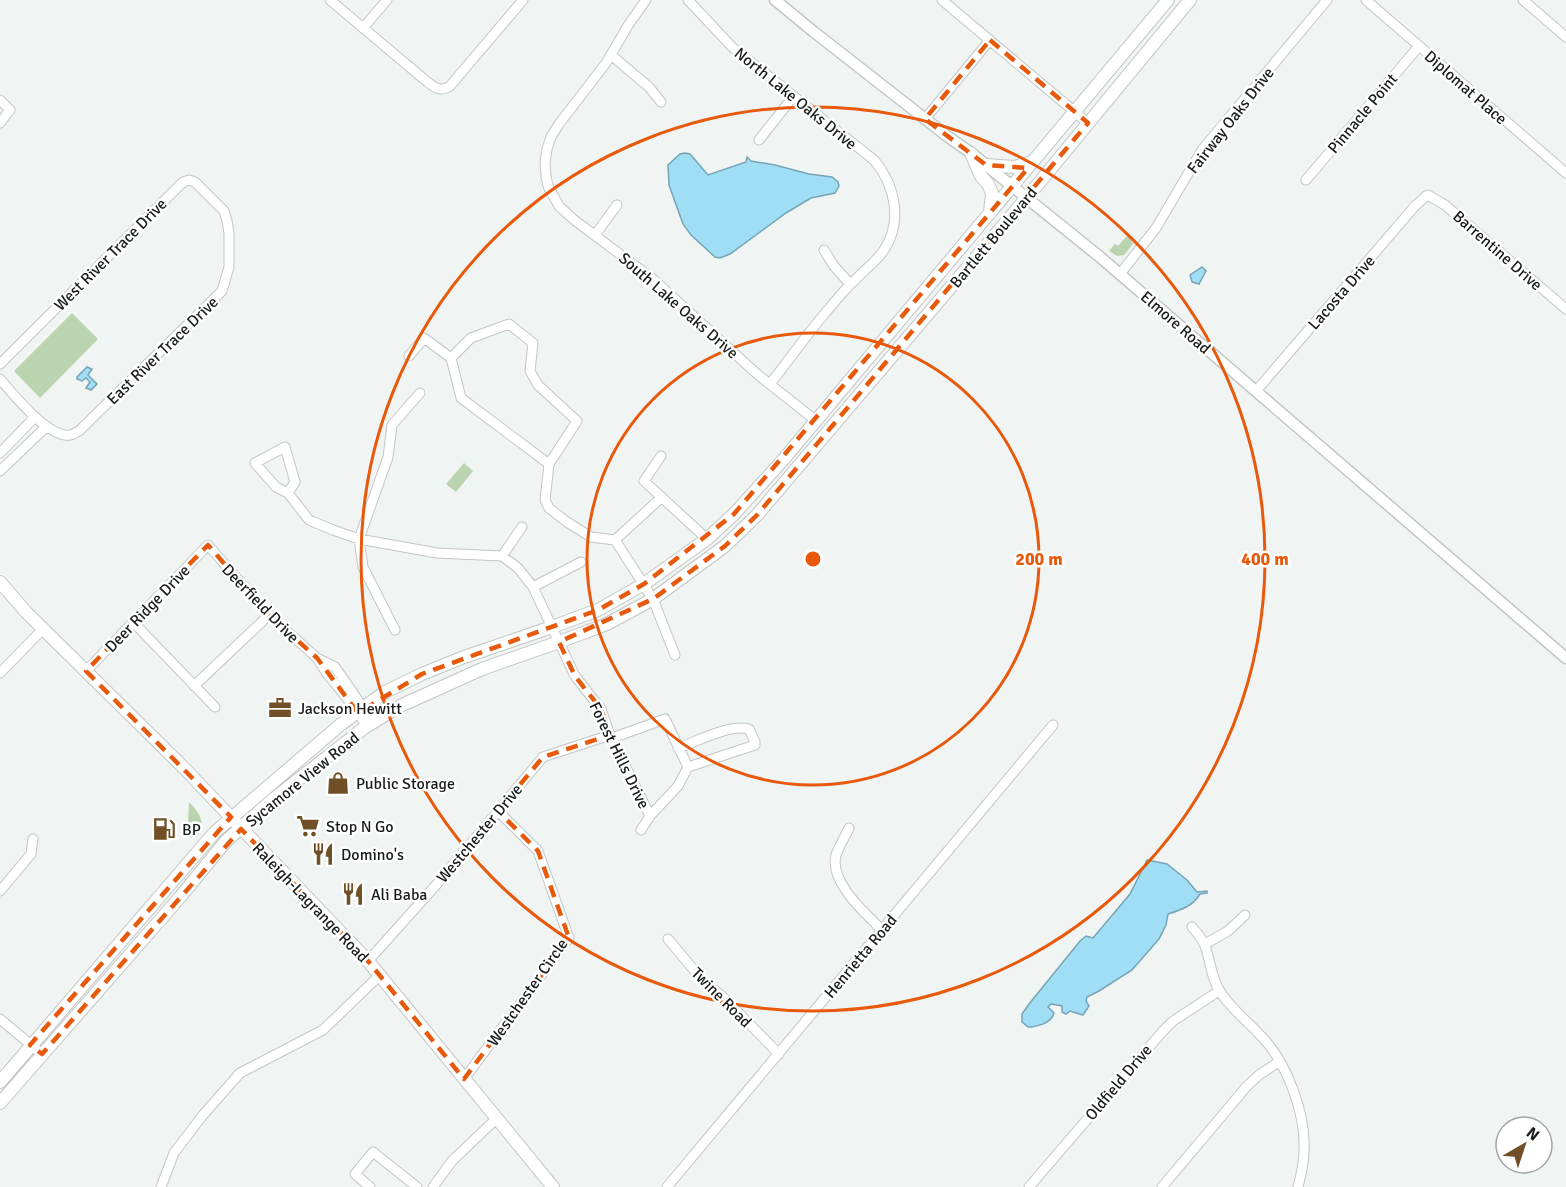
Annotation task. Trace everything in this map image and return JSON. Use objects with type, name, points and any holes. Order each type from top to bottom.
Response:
[{"type":"main road","name":"Bartlett Boulevard","points":[[783,460],[1168,0]]},
{"type":"main road","name":"Bartlett Boulevard","points":[[793,471],[1026,198],[1190,0]]},
{"type":"main road","points":[[971,153],[981,176],[992,193],[990,214]]},
{"type":"main road","points":[[986,165],[1014,167],[1033,162]]},
{"type":"main road","points":[[898,323],[910,333]]},
{"type":"main road","name":"Sycamore View Road","points":[[0,1082],[214,832],[325,737],[386,692],[464,657],[555,634],[607,624],[707,539],[783,460]]},
{"type":"main road","name":"Sycamore View Road","points":[[0,1103],[226,842],[271,801],[370,724],[400,705],[555,634],[598,610],[648,591],[725,546],[757,515],[793,471]]},
{"type":"main road","points":[[743,504],[757,515]]},
{"type":"main road","name":"Raleigh-Lagrange Road","points":[[0,582],[44,629],[179,762],[368,961],[553,1187]]},
{"type":"main road","points":[[325,737],[336,750]]},
{"type":"main road","points":[[283,774],[292,785]]},
{"type":"street","points":[[330,0],[437,89],[442,90],[450,86],[523,0]]},
{"type":"street","points":[[363,28],[387,0]]},
{"type":"street","points":[[646,0],[611,55],[649,87],[661,102]]},
{"type":"street","name":"North Lake Oaks Drive","points":[[688,0],[725,40],[874,160],[885,176],[894,201],[895,219],[888,242],[883,252],[850,284]]},
{"type":"street","name":"Elmore Road","points":[[775,0],[1039,207],[1120,274],[1566,658]]},
{"type":"street","points":[[942,0],[1088,123]]},
{"type":"street","name":"Fairway Oaks Drive","points":[[1120,274],[1156,228],[1207,144],[1327,0]]},
{"type":"street","name":"Diplomat Place","points":[[1366,0],[1566,173]]},
{"type":"street","points":[[1523,0],[1565,35]]},
{"type":"street","points":[[925,119],[990,40]]},
{"type":"street","name":"Pinnacle Point","points":[[1306,180],[1419,46]]},
{"type":"street","name":"South Lake Oaks Drive","points":[[611,55],[551,137],[545,163],[546,176],[548,186],[559,206],[667,290],[757,374],[815,420]]},
{"type":"street","points":[[759,140],[793,97]]},
{"type":"street","points":[[0,99],[10,110],[0,123]]},
{"type":"street","name":"West River Trace Drive","points":[[0,364],[183,182],[189,180],[195,182],[224,211]]},
{"type":"street","name":"Barrentine Drive","points":[[1428,195],[1451,209],[1566,309]]},
{"type":"street","name":"Lacosta Drive","points":[[1256,391],[1415,206],[1428,195]]},
{"type":"street","points":[[595,235],[617,206]]},
{"type":"street","name":"East River Trace Drive","points":[[46,427],[69,435],[79,431],[222,291],[229,267],[229,233],[224,211]]},
{"type":"street","points":[[770,384],[801,342],[850,284],[824,250]]},
{"type":"street","points":[[451,358],[471,338],[509,324],[533,343],[530,371],[538,384],[577,421],[549,464],[545,500],[549,508],[567,522],[591,537],[615,540],[662,497]]},
{"type":"street","points":[[409,356],[424,338],[451,358],[461,398],[549,464]]},
{"type":"street","points":[[0,379],[46,427],[0,471]]},
{"type":"street","points":[[395,630],[363,567],[359,539],[388,457],[392,425],[420,393]]},
{"type":"street","points":[[0,453],[35,417]]},
{"type":"street","points":[[288,493],[295,482],[285,447],[255,463],[276,487],[288,493],[309,520],[359,539],[437,553],[502,556],[522,527]]},
{"type":"street","points":[[661,456],[644,481],[707,539]]},
{"type":"street","points":[[615,540],[648,591],[675,655]]},
{"type":"street","name":"Deerfield Drive","points":[[208,546],[269,615],[317,658],[335,668],[370,724]]},
{"type":"street","name":"Deer Ridge Drive","points":[[86,671],[208,546]]},
{"type":"street","name":"Forest Hills Drive","points":[[502,556],[518,568],[533,587],[575,676],[601,709],[611,736],[650,816]]},
{"type":"street","points":[[533,587],[581,562]]},
{"type":"street","points":[[194,686],[269,615]]},
{"type":"street","points":[[132,622],[214,707]]},
{"type":"street","points":[[0,673],[44,629]]},
{"type":"street","name":"Westchester Drive","points":[[368,961],[437,884],[543,757],[665,719],[678,748]]},
{"type":"street","name":"Henrietta Road","points":[[667,1187],[1053,725]]},
{"type":"street","points":[[641,830],[650,816],[678,786],[688,767],[755,745],[749,729],[742,727],[732,729],[678,748],[688,767]]},
{"type":"street","name":"Westchester Circle","points":[[464,1079],[569,938],[537,851],[498,811]]},
{"type":"street","points":[[849,828],[836,853],[836,871],[859,908],[882,930]]},
{"type":"street","points":[[0,891],[30,854],[33,839]]},
{"type":"street","points":[[1204,944],[1228,931],[1245,915]]},
{"type":"street","points":[[1192,927],[1204,944],[1211,972],[1219,991],[1262,1036],[1280,1061],[1293,1090],[1304,1135],[1305,1152],[1298,1187]]},
{"type":"street","name":"Twine Road","points":[[668,939],[704,982],[722,996],[778,1054]]},
{"type":"street","points":[[161,1187],[174,1154],[203,1115],[240,1073],[323,1029],[379,976]]},
{"type":"street","name":"Oldfield Drive","points":[[1029,1187],[1163,1030],[1219,991]]},
{"type":"street","points":[[0,1020],[42,1054]]},
{"type":"street","points":[[1162,1187],[1247,1086],[1280,1061]]},
{"type":"street","points":[[433,1187],[452,1161],[496,1119]]},
{"type":"street","points":[[370,1187],[355,1174],[373,1152],[417,1187]]},
{"type":"highlighted area","points":[[990,40],[1088,123],[757,515],[725,546],[653,599],[559,642],[575,676],[601,709],[610,735],[543,757],[498,811],[538,851],[569,938],[464,1079],[368,961],[241,829],[42,1054],[30,1045],[231,817],[86,671],[208,545],[269,615],[317,658],[358,713],[422,674],[598,610],[644,584],[734,514],[1028,168],[986,165],[925,119]]},
{"type":"green space","points":[[1129,236],[1133,244],[1124,255],[1117,256],[1109,251],[1115,244],[1118,246]]},
{"type":"green space","points":[[72,313],[98,339],[40,398],[14,371]]},
{"type":"green space","points":[[464,463],[473,471],[456,492],[446,484]]},
{"type":"green space","points":[[189,802],[202,823],[196,838],[188,822]]},
{"type":"water","points":[[680,154],[690,154],[708,175],[746,162],[747,157],[751,161],[832,177],[839,186],[835,193],[811,198],[786,213],[730,254],[720,258],[715,257],[691,235],[683,224],[669,185],[668,165]]},
{"type":"water","points":[[1202,267],[1206,271],[1199,284],[1192,282],[1190,275]]},
{"type":"water","points":[[87,367],[92,369],[88,375],[97,384],[91,390],[86,388],[90,382],[86,378],[82,381],[77,379]]},
{"type":"water","points":[[1147,860],[1167,864],[1187,880],[1197,892],[1207,891],[1207,893],[1200,894],[1186,907],[1168,914],[1166,925],[1159,939],[1132,970],[1087,997],[1086,1001],[1089,1006],[1083,1015],[1070,1011],[1066,1014],[1062,1012],[1062,1006],[1051,1004],[1048,1007],[1054,1013],[1051,1019],[1028,1027],[1022,1022],[1022,1014],[1029,1004],[1080,941],[1086,936],[1093,938],[1130,894]]},
{"type":"place","name":"Jackson Hewitt","points":[[280,708]]},
{"type":"place","name":"Public Storage","points":[[338,783]]},
{"type":"place","name":"Stop N Go","points":[[308,826]]},
{"type":"place","name":"BP","points":[[164,829]]},
{"type":"place","name":"Domino's","points":[[323,854]]},
{"type":"place","name":"Ali Baba","points":[[353,894]]}]
